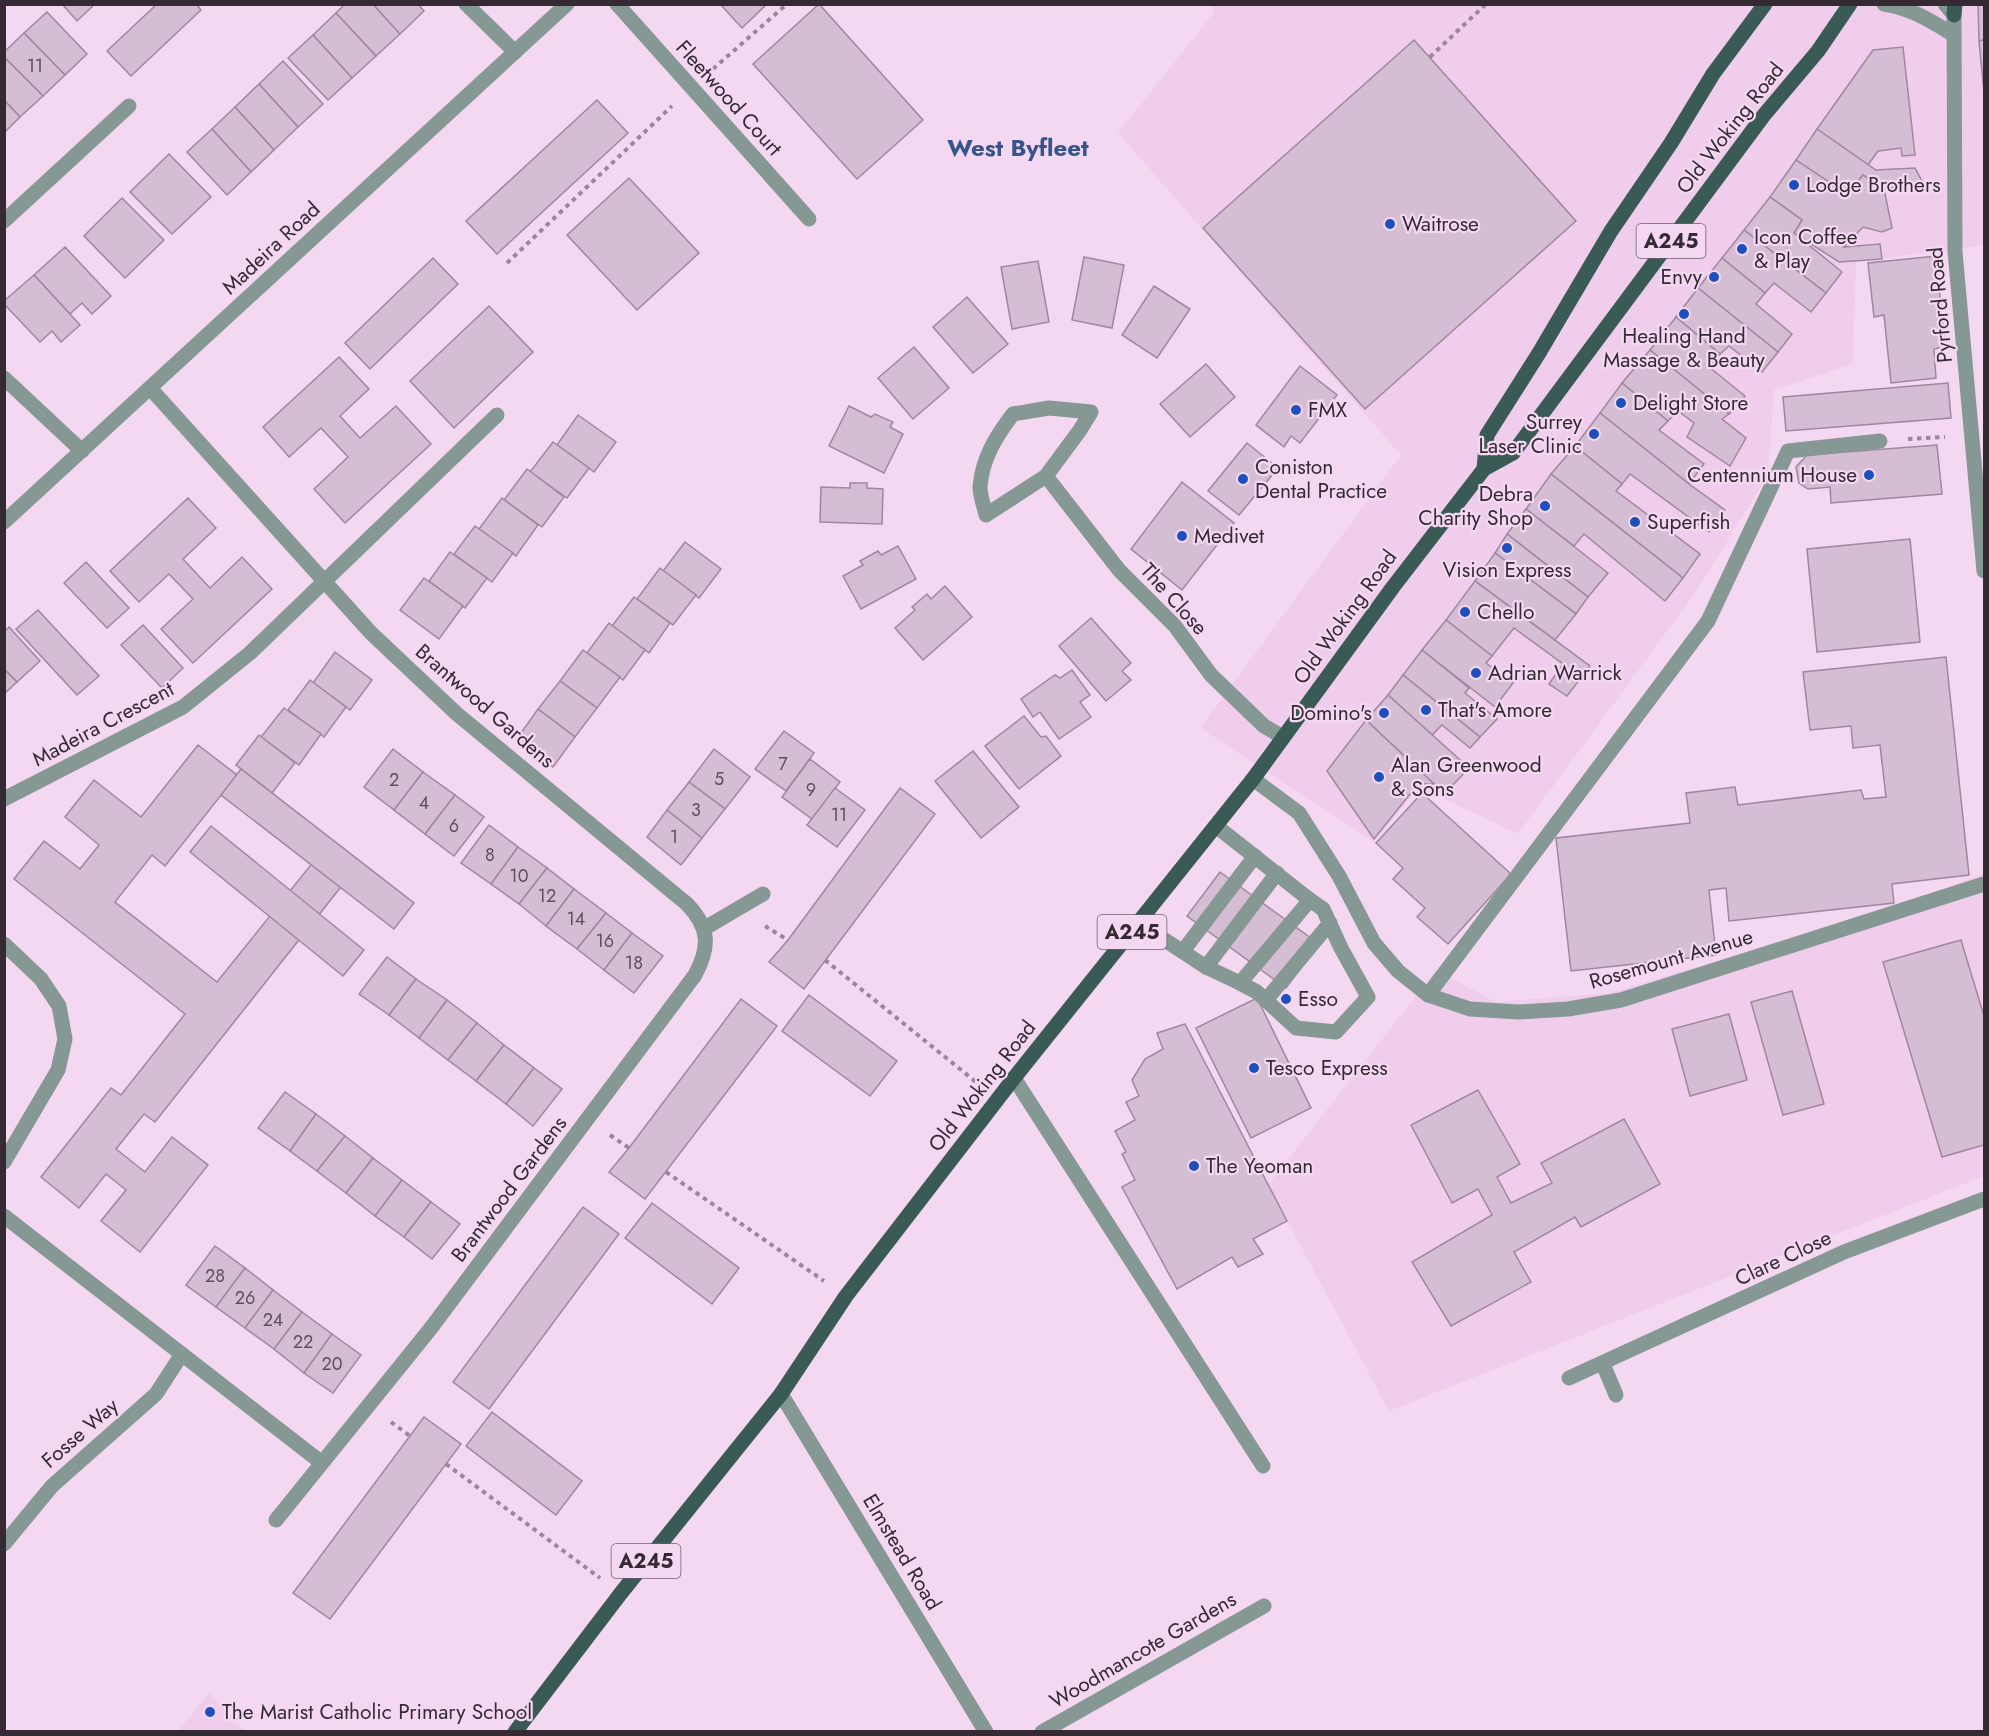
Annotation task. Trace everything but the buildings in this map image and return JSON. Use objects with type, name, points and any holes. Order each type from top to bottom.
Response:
[{"type":"main road","name":"Old Woking Road","points":[[1484,469],[1486,435],[1539,353],[1611,231],[1671,142],[1713,74],[1764,4]]},
{"type":"main road","name":"Old Woking Road","points":[[515,1731],[621,1593],[782,1394],[846,1296],[1014,1078],[1216,826],[1393,587],[1484,469],[1514,453],[1764,116],[1818,51],[1850,4]]},
{"type":"street","points":[[466,4],[515,52]]},
{"type":"street","name":"Madeira Road","points":[[4,522],[567,4]]},
{"type":"street","name":"Fleetwood Court","points":[[617,4],[809,219]]},
{"type":"street","points":[[1884,4],[1902,7],[1954,35]]},
{"type":"street","name":"Pyrford Road","points":[[1951,8],[1954,35],[1955,252],[1984,571]]},
{"type":"street","points":[[4,221],[129,106]]},
{"type":"street","points":[[4,378],[82,451]]},
{"type":"street","name":"Brantwood Gardens","points":[[150,388],[371,633],[457,714],[687,904],[698,915],[705,928],[704,958],[695,975],[431,1328],[276,1520]]},
{"type":"street","points":[[1049,408],[1090,412],[1080,430],[1046,476],[986,515],[980,489],[985,461],[996,435],[1012,414],[1049,408]]},
{"type":"street","points":[[323,581],[497,416]]},
{"type":"street","points":[[1428,995],[1708,621],[1788,451],[1880,441]]},
{"type":"street","name":"The Close","points":[[1046,476],[1119,570],[1176,626],[1211,675],[1264,726],[1284,737]]},
{"type":"street","name":"Madeira Crescent","points":[[4,799],[183,707],[250,653],[323,581]]},
{"type":"street","name":"Rosemount Avenue","points":[[1252,779],[1299,813],[1339,876],[1374,943],[1398,971],[1428,995],[1470,1009],[1518,1012],[1568,1009],[1621,1000],[1984,884]]},
{"type":"street","points":[[1139,923],[1206,967],[1257,992],[1296,1028],[1336,1032],[1368,997],[1323,909],[1216,826]]},
{"type":"street","points":[[1183,951],[1255,856]]},
{"type":"street","points":[[1206,967],[1278,873]]},
{"type":"street","points":[[705,928],[763,894]]},
{"type":"street","points":[[1240,983],[1310,900]]},
{"type":"street","points":[[1266,1000],[1330,923]]},
{"type":"street","points":[[4,944],[40,979],[59,1006],[64,1039],[58,1070],[4,1162]]},
{"type":"street","points":[[1014,1078],[1263,1466]]},
{"type":"street","name":"Clare Close","points":[[1569,1378],[1844,1252],[1984,1199]]},
{"type":"street","points":[[4,1216],[322,1463]]},
{"type":"street","name":"Fosse Way","points":[[4,1544],[51,1486],[156,1394],[182,1354]]},
{"type":"street","points":[[1603,1364],[1617,1395]]},
{"type":"street","name":"Elmstead Road","points":[[782,1394],[986,1731]]},
{"type":"street","name":"Woodmancote Gardens","points":[[1042,1731],[1264,1606]]},
{"type":"path","points":[[507,263],[691,87],[788,4]]},
{"type":"path","points":[[1430,57],[1486,4]]},
{"type":"path","points":[[1880,441],[1972,435]]},
{"type":"path","points":[[825,960],[998,1099]]},
{"type":"path","points":[[666,1172],[846,1296]]},
{"type":"path","points":[[446,1464],[621,1593]]},
{"type":"shaded area","points":[[1209,5],[1984,5],[1984,245],[1856,262],[1853,364],[1774,390],[1768,475],[1696,592],[1518,834],[1419,787],[1374,842],[1200,728],[1401,455],[1118,133],[1215,11]]},
{"type":"shaded area","points":[[1984,873],[1984,1176],[1389,1411],[1268,1185],[1436,970],[1496,1002],[1609,993],[1901,906]]},
{"type":"shaded area","name":"The Marist Catholic Primary School","points":[[209,1693],[245,1731],[178,1731]]},
{"type":"place","name":"Lodge Brothers","points":[[1794,185]]},
{"type":"place","name":"Waitrose","points":[[1390,224]]},
{"type":"place","name":"Icon Coffee & Play","points":[[1742,249]]},
{"type":"place","name":"Envy","points":[[1714,277]]},
{"type":"place","name":"Healing Hand Massage & Beauty","points":[[1684,314]]},
{"type":"place","name":"Delight Store","points":[[1621,403]]},
{"type":"place","name":"FMX","points":[[1296,410]]},
{"type":"place","name":"Surrey Laser Clinic","points":[[1594,434]]},
{"type":"place","name":"Centennium House","points":[[1869,475]]},
{"type":"place","name":"Coniston Dental Practice","points":[[1243,479]]},
{"type":"place","name":"Debra Charity Shop","points":[[1545,506]]},
{"type":"place","name":"Superfish","points":[[1635,522]]},
{"type":"place","name":"Medivet","points":[[1182,536]]},
{"type":"place","name":"Vision Express","points":[[1507,548]]},
{"type":"place","name":"Chello","points":[[1465,612]]},
{"type":"place","name":"Adrian Warrick","points":[[1476,673]]},
{"type":"place","name":"That's Amore","points":[[1426,710]]},
{"type":"place","name":"Domino's","points":[[1384,713]]},
{"type":"place","name":"Alan Greenwood & Sons","points":[[1379,777]]},
{"type":"place","name":"Esso","points":[[1286,999]]},
{"type":"place","name":"Tesco Express","points":[[1254,1068]]},
{"type":"place","name":"The Yeoman","points":[[1194,1166]]},
{"type":"place","name":"The Marist Catholic Primary School","points":[[210,1712]]},
{"type":"district","name":"West Byfleet","points":[[1018,147]]}]
